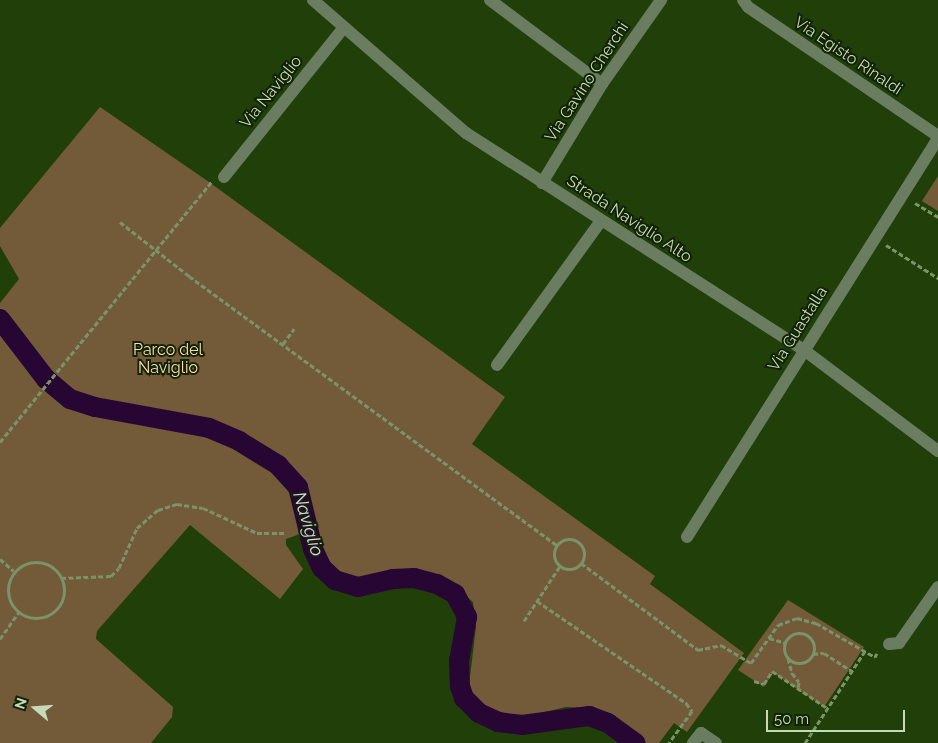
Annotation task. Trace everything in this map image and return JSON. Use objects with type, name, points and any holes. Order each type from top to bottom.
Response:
[{"type":"street","points":[[490,0],[602,84]]},
{"type":"street","name":"Via Gavino Cherchi","points":[[542,183],[602,84],[661,0]]},
{"type":"street","name":"Via Egisto Rinaldi","points":[[743,0],[748,7],[938,138]]},
{"type":"street","name":"Strada Naviglio Alto","points":[[316,1],[466,133],[804,350],[938,452]]},
{"type":"street","name":"Via Naviglio","points":[[224,177],[344,27]]},
{"type":"street","name":"Via Guastalla","points":[[687,537],[938,138]]},
{"type":"street","points":[[497,365],[601,221]]},
{"type":"street","points":[[889,644],[899,643],[938,588]]},
{"type":"street","points":[[693,743],[701,733],[716,743]]},
{"type":"path","points":[[0,442],[209,182],[224,177]]},
{"type":"path","points":[[903,195],[938,217]]},
{"type":"path","points":[[120,222],[557,545]]},
{"type":"path","points":[[875,238],[938,278]]},
{"type":"path","points":[[283,344],[294,329]]},
{"type":"path","points":[[61,578],[111,576],[120,568],[137,528],[158,510],[177,504],[203,508],[257,533],[284,534]]},
{"type":"path","points":[[565,540],[578,543],[584,551],[581,563],[570,569],[560,566],[554,554],[557,545],[565,540]]},
{"type":"path","points":[[0,559],[14,571]]},
{"type":"path","points":[[38,561],[55,568],[61,578],[64,593],[55,610],[37,618],[19,612],[9,597],[10,579],[14,571],[21,565],[38,561]]},
{"type":"path","points":[[581,563],[698,650],[721,645],[751,663],[778,624],[797,618],[816,623],[875,657],[884,642],[889,644]]},
{"type":"path","points":[[524,621],[560,566]]},
{"type":"path","points":[[538,601],[686,702],[692,711],[669,743]]},
{"type":"path","points":[[0,638],[19,612]]},
{"type":"path","points":[[786,643],[796,633],[805,634],[814,645],[813,654]]},
{"type":"path","points":[[769,638],[786,643]]},
{"type":"path","points":[[786,643],[790,669],[799,682],[798,688]]},
{"type":"path","points":[[805,743],[819,717],[828,708],[865,651]]},
{"type":"path","points":[[788,657],[801,662],[813,654],[824,653],[852,671]]},
{"type":"path","points":[[754,681],[764,684],[772,671],[828,708]]},
{"type":"green space","name":"Parco del Naviglio","points":[[100,107],[209,182],[505,397],[472,444],[655,576],[650,584],[744,653],[687,732],[674,723],[659,743],[643,743],[618,721],[592,708],[566,707],[519,718],[493,712],[473,696],[469,685],[476,627],[473,602],[447,579],[411,570],[360,578],[338,575],[323,561],[314,529],[286,539],[286,545],[303,569],[280,599],[190,525],[97,631],[96,639],[173,707],[172,717],[151,743],[0,743],[0,303],[19,279],[0,246],[0,228]]},
{"type":"green space","points":[[938,176],[938,211],[922,201]]},
{"type":"green space","points":[[788,600],[864,647],[824,707],[773,673],[764,687],[738,670]]},
{"type":"waterway","name":"Naviglio","points":[[0,319],[46,379],[70,399],[95,407],[209,428],[239,441],[278,465],[298,487],[313,549],[322,568],[335,580],[358,587],[393,579],[414,578],[437,584],[455,594],[467,617],[459,661],[460,686],[464,698],[479,713],[498,722],[522,725],[589,716],[608,723],[636,743]]}]
